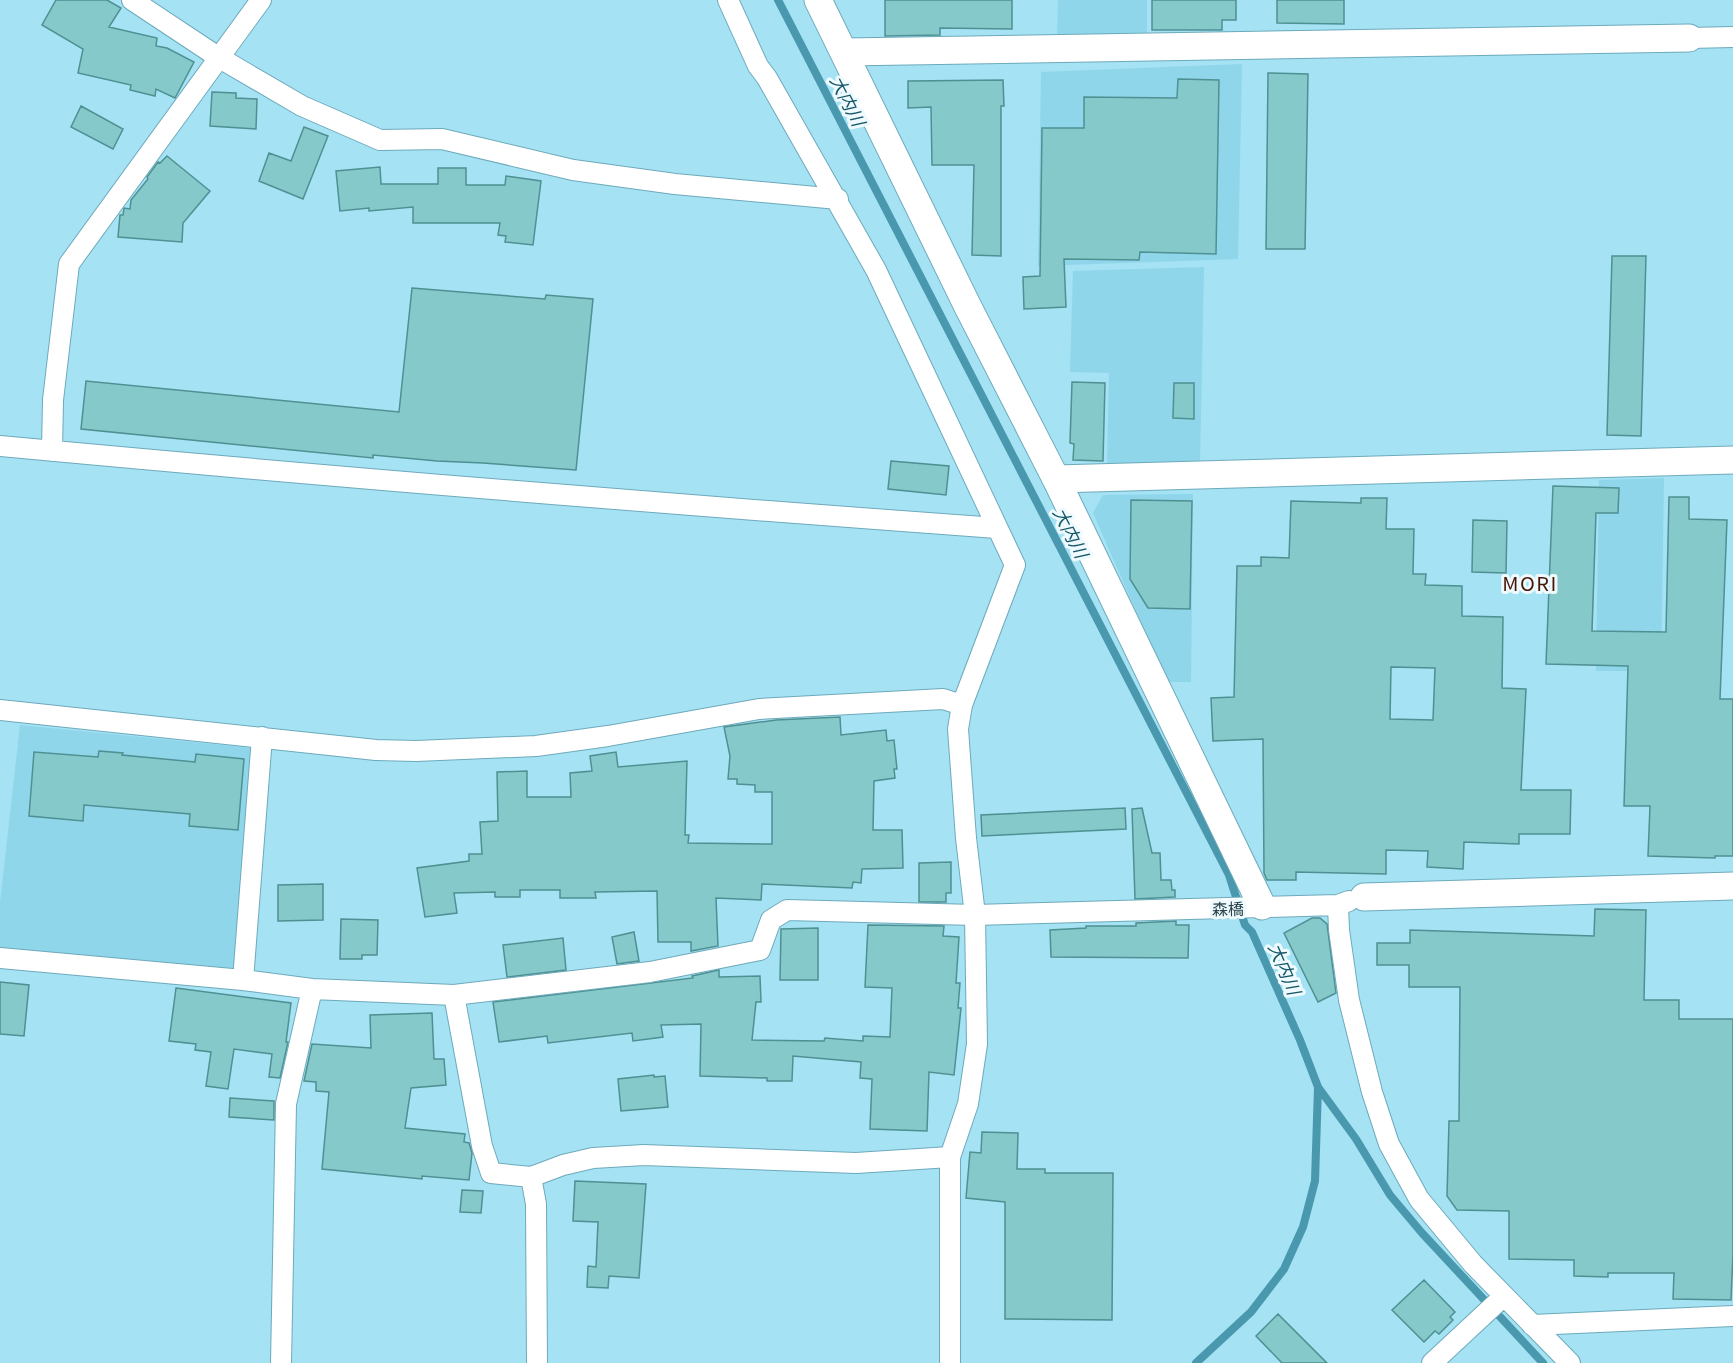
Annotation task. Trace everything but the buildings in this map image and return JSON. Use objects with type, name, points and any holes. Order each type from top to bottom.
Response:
[{"type":"street","points":[[132,0],[218,57],[302,106],[380,141],[442,139],[573,170],[675,184],[838,199]]},
{"type":"street","points":[[52,451],[53,400],[69,264],[261,0]]},
{"type":"street","points":[[728,0],[758,66],[838,199],[876,270],[1015,565],[962,705],[958,729],[966,838],[975,915],[977,1044],[968,1104],[950,1157],[950,1363]]},
{"type":"street","points":[[818,0],[967,305],[1056,478],[1258,907]]},
{"type":"street","points":[[845,52],[1733,37]]},
{"type":"street","points":[[0,446],[553,494],[998,528]]},
{"type":"street","points":[[1056,478],[1733,460]]},
{"type":"street","points":[[0,710],[376,750],[416,751],[514,747],[608,736],[759,709],[944,699],[962,705]]},
{"type":"street","points":[[243,980],[262,737]]},
{"type":"street","points":[[1364,897],[1733,886]]},
{"type":"street","name":"森橋","points":[[454,995],[650,972],[760,950],[771,920],[787,910],[975,915],[1203,910],[1338,905],[1364,897]]},
{"type":"street","points":[[1338,905],[1339,930],[1349,1000],[1372,1092],[1389,1144],[1419,1198],[1473,1264],[1570,1363]]},
{"type":"street","points":[[0,958],[243,980],[312,989],[454,995],[482,1146],[491,1173],[531,1177],[563,1165],[593,1158],[644,1155],[856,1162],[950,1157]]},
{"type":"street","points":[[280,1363],[286,1104],[312,989]]},
{"type":"street","points":[[531,1177],[536,1204],[537,1363]]},
{"type":"street","points":[[1432,1363],[1504,1296]]},
{"type":"street","points":[[1532,1325],[1733,1316]]},
{"type":"shaded area","points":[[1058,0],[1147,0],[1147,39],[1057,39]]},
{"type":"shaded area","points":[[1242,64],[1238,259],[1038,266],[1041,72]]},
{"type":"shaded area","points":[[1204,267],[1200,463],[1107,465],[1109,373],[1070,372],[1073,271]]},
{"type":"shaded area","points":[[1664,478],[1661,671],[1596,671],[1599,480]]},
{"type":"shaded area","points":[[1193,494],[1191,682],[1167,682],[1093,513],[1103,495]]},
{"type":"shaded area","points":[[20,725],[252,748],[238,973],[0,949],[0,903]]},
{"type":"waterway","name":"大内川","points":[[778,0],[1229,875],[1245,925],[1252,932],[1300,1040],[1318,1087],[1356,1139],[1390,1195],[1422,1233],[1543,1363]]},
{"type":"waterway","points":[[1196,1363],[1251,1312],[1284,1269],[1303,1227],[1315,1181],[1318,1087]]},
{"type":"district","name":"MORI","points":[[1530,584]]}]
